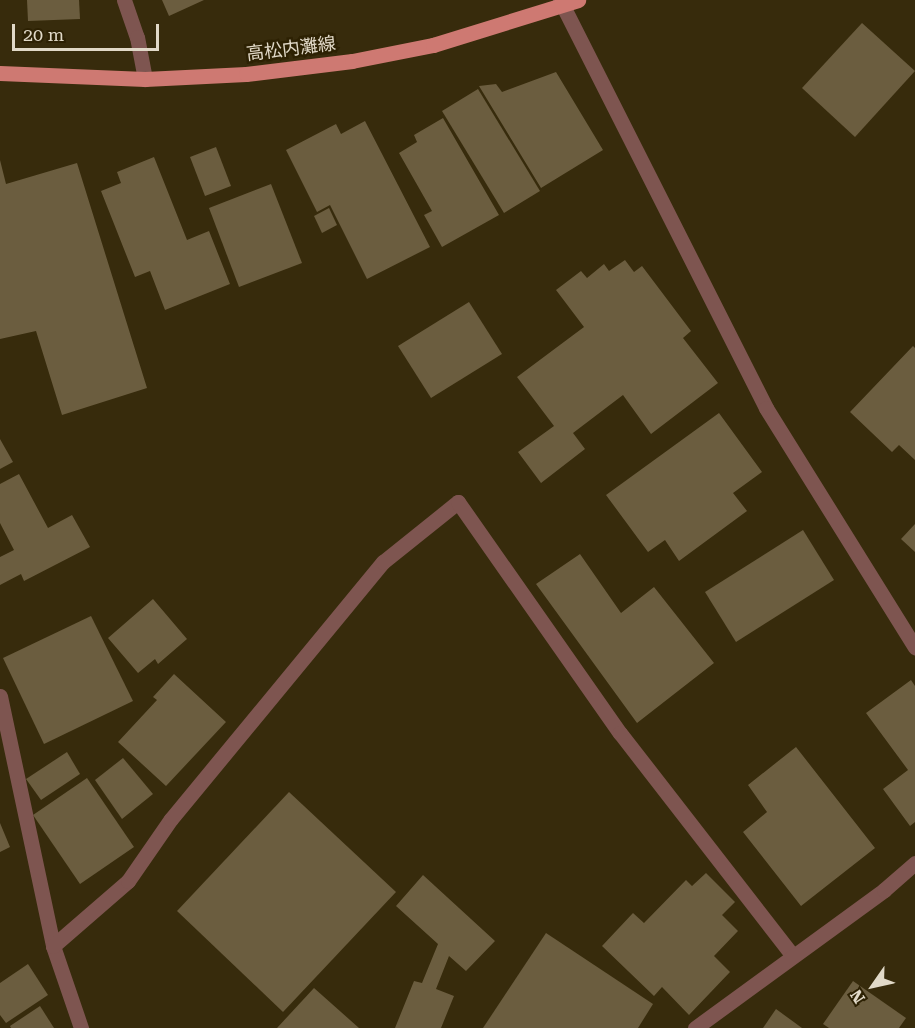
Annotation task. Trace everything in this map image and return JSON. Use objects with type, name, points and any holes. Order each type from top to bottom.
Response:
[{"type":"main road","name":"高松内灘線","points":[[0,73],[145,79],[246,74],[352,61],[433,45],[567,2]]},
{"type":"street","points":[[124,0],[137,37],[145,79]]},
{"type":"street","points":[[567,2],[766,408],[915,647]]},
{"type":"street","points":[[53,946],[128,881],[171,819],[383,562],[458,501],[620,733],[793,956]]},
{"type":"street","points":[[0,696],[53,946],[81,1028]]},
{"type":"street","points":[[695,1028],[915,863]]},
{"type":"building","points":[[27,0],[79,0],[80,19],[28,21]]},
{"type":"building","points":[[162,0],[204,0],[169,16]]},
{"type":"building","points":[[862,23],[915,71],[855,137],[802,88]]},
{"type":"building","points":[[556,72],[603,150],[541,188],[479,86],[496,84],[502,92]]},
{"type":"building","points":[[478,89],[540,191],[504,213],[442,111]]},
{"type":"building","points":[[443,118],[499,215],[442,247],[424,215],[432,211],[399,153],[417,142],[414,135]]},
{"type":"building","points":[[365,121],[430,247],[367,279],[330,205],[317,212],[286,150],[336,124],[341,134]]},
{"type":"building","points":[[216,147],[231,186],[205,196],[190,157]]},
{"type":"building","points":[[154,157],[187,240],[209,231],[230,284],[165,310],[150,271],[135,277],[101,191],[121,183],[117,172]]},
{"type":"building","points":[[0,160],[6,184],[77,163],[147,388],[62,415],[36,331],[0,339]]},
{"type":"building","points":[[271,184],[302,263],[239,287],[209,208]]},
{"type":"building","points":[[329,208],[337,225],[322,233],[314,216]]},
{"type":"building","points":[[625,260],[634,272],[642,266],[691,331],[683,338],[718,383],[651,434],[623,395],[573,433],[585,449],[541,483],[518,452],[554,426],[517,377],[584,327],[556,290],[581,271],[587,278],[604,264],[609,271]]},
{"type":"building","points":[[469,302],[502,354],[431,398],[398,346]]},
{"type":"building","points":[[913,346],[915,348],[915,460],[899,445],[892,452],[850,412]]},
{"type":"building","points":[[719,413],[762,472],[733,493],[747,511],[679,561],[665,540],[648,552],[606,495]]},
{"type":"building","points":[[0,439],[13,462],[0,469]]},
{"type":"building","points":[[19,474],[48,528],[72,515],[90,547],[24,581],[21,574],[0,585],[0,557],[14,550],[0,523],[0,484]]},
{"type":"building","points":[[915,524],[915,552],[901,539]]},
{"type":"building","points":[[803,530],[834,580],[736,642],[705,592]]},
{"type":"building","points":[[580,554],[621,613],[654,587],[714,663],[637,723],[536,584]]},
{"type":"building","points":[[153,599],[187,639],[158,664],[155,659],[138,673],[108,638]]},
{"type":"building","points":[[91,616],[133,701],[44,744],[3,658]]},
{"type":"building","points":[[174,674],[226,722],[166,786],[118,742],[157,700],[153,697]]},
{"type":"building","points":[[911,680],[915,686],[915,822],[910,826],[883,789],[908,770],[866,713]]},
{"type":"building","points":[[796,747],[875,848],[801,906],[743,832],[767,812],[748,785]]},
{"type":"building","points":[[67,752],[80,774],[41,800],[26,779]]},
{"type":"building","points":[[123,758],[153,794],[122,819],[95,780]]},
{"type":"building","points":[[87,778],[134,847],[80,884],[33,815]]},
{"type":"building","points":[[289,792],[396,892],[283,1012],[177,911]]},
{"type":"building","points":[[0,823],[10,847],[0,852]]},
{"type":"building","points":[[706,873],[735,902],[722,915],[738,931],[714,956],[730,972],[689,1015],[662,987],[654,996],[602,946],[633,913],[644,923],[686,880],[692,886]]},
{"type":"building","points":[[423,875],[495,941],[466,971],[449,956],[436,989],[454,996],[441,1028],[395,1028],[414,981],[422,983],[438,944],[396,906]]},
{"type":"building","points":[[546,933],[653,1004],[638,1028],[483,1028]]},
{"type":"building","points":[[28,964],[48,995],[6,1023],[0,1015],[0,983]]},
{"type":"building","points":[[853,981],[906,1018],[899,1028],[829,1028],[823,1024]]},
{"type":"building","points":[[314,988],[359,1028],[277,1028]]},
{"type":"building","points":[[40,1006],[54,1028],[11,1028],[10,1026]]},
{"type":"building","points":[[776,1009],[802,1028],[763,1028]]}]
